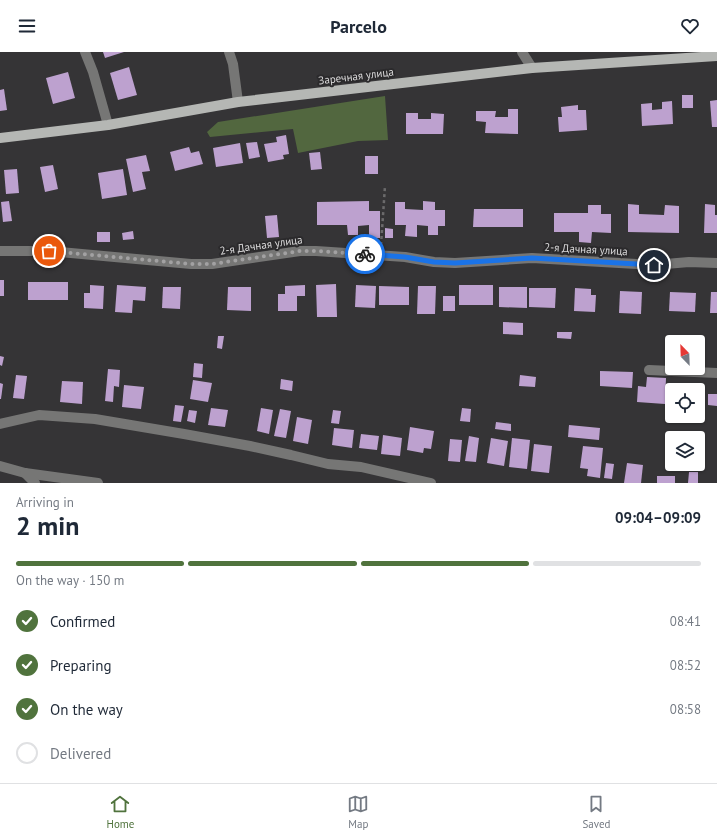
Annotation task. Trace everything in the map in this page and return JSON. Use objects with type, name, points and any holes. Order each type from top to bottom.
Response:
[{"type":"main road","name":"Заречная улица","points":[[0,138],[108,125],[238,102],[532,68],[651,56],[717,56]]},
{"type":"street","points":[[85,52],[93,72],[108,125]]},
{"type":"street","points":[[229,52],[233,64],[238,102]]},
{"type":"street","points":[[522,52],[532,68]]},
{"type":"street","name":"2-я Дачная улица","points":[[0,252],[49,251],[191,264],[212,264],[300,251],[381,255],[434,262],[455,263],[532,258],[654,265],[689,262],[717,263]]},
{"type":"street","points":[[650,370],[717,373]]},
{"type":"street","points":[[0,424],[39,414],[95,419],[250,446],[328,464],[361,467],[431,483]]},
{"type":"street","points":[[0,466],[25,473],[98,483]]},
{"type":"street","points":[[25,473],[35,483]]},
{"type":"path","points":[[381,255],[385,186]]},
{"type":"green space","points":[[385,96],[388,140],[358,141],[298,153],[293,129],[210,137],[207,132],[218,122]]},
{"type":"building","points":[[103,52],[124,52],[105,58]]},
{"type":"building","points":[[129,67],[137,95],[118,100],[110,73]]},
{"type":"building","points":[[68,72],[75,98],[53,104],[46,78]]},
{"type":"building","points":[[4,89],[7,110],[0,111],[0,90]]},
{"type":"building","points":[[682,95],[693,95],[693,108],[682,108]]},
{"type":"building","points":[[717,100],[717,127],[712,127],[710,101]]},
{"type":"building","points":[[672,101],[673,124],[642,126],[641,104],[652,103],[652,110],[662,109],[662,102]]},
{"type":"building","points":[[578,105],[578,110],[586,110],[587,130],[559,132],[558,117],[562,117],[561,107]]},
{"type":"building","points":[[508,109],[518,109],[518,134],[485,133],[486,122],[476,121],[476,111],[496,111],[495,117],[508,117]]},
{"type":"building","points":[[406,113],[418,113],[418,119],[431,119],[431,113],[444,114],[443,134],[406,134]]},
{"type":"building","points":[[286,135],[289,154],[283,155],[284,159],[268,162],[264,144],[277,142],[276,137]]},
{"type":"building","points":[[257,142],[260,157],[249,159],[246,143]]},
{"type":"building","points":[[240,143],[243,163],[216,167],[213,148]]},
{"type":"building","points":[[189,147],[191,153],[199,151],[203,164],[175,171],[170,152]]},
{"type":"building","points":[[320,152],[322,169],[311,170],[309,153]]},
{"type":"building","points":[[146,155],[150,171],[142,172],[146,189],[133,192],[126,159]]},
{"type":"building","points":[[365,156],[378,156],[378,174],[365,174]]},
{"type":"building","points":[[53,165],[58,189],[45,192],[40,167]]},
{"type":"building","points":[[17,169],[19,193],[6,194],[4,170]]},
{"type":"building","points":[[123,169],[127,195],[102,199],[98,173]]},
{"type":"building","points":[[9,201],[12,221],[3,222],[1,202]]},
{"type":"building","points":[[369,201],[369,211],[380,211],[380,238],[369,238],[369,225],[358,226],[358,235],[348,235],[347,225],[317,225],[317,202]]},
{"type":"building","points":[[423,201],[435,202],[435,210],[445,210],[445,226],[438,226],[438,235],[428,235],[428,226],[417,225],[417,237],[405,236],[406,225],[395,225],[395,202],[405,202],[405,209],[423,210]]},
{"type":"building","points":[[628,204],[639,205],[639,214],[664,215],[665,205],[679,206],[679,233],[628,232]]},
{"type":"building","points":[[705,204],[715,205],[715,215],[717,215],[717,233],[704,233]]},
{"type":"building","points":[[588,205],[601,205],[601,214],[611,214],[611,233],[592,232],[591,243],[579,242],[579,232],[554,232],[554,213],[588,213]]},
{"type":"building","points":[[474,209],[523,209],[523,227],[473,227]]},
{"type":"building","points":[[277,215],[279,237],[267,238],[265,216]]},
{"type":"building","points":[[385,228],[393,229],[393,238],[385,238]]},
{"type":"building","points":[[133,231],[134,239],[123,240],[122,233]]},
{"type":"building","points":[[97,232],[110,232],[110,242],[97,242]]},
{"type":"building","points":[[0,280],[4,280],[4,296],[0,296]]},
{"type":"building","points":[[28,282],[68,282],[68,300],[28,300]]},
{"type":"building","points":[[336,284],[337,317],[317,317],[316,285]]},
{"type":"building","points":[[90,285],[104,286],[103,309],[84,308],[84,293],[90,293]]},
{"type":"building","points":[[117,285],[146,287],[145,301],[133,300],[132,313],[115,312]]},
{"type":"building","points":[[305,285],[305,296],[297,296],[297,311],[278,311],[278,294],[285,294],[285,286]]},
{"type":"building","points":[[356,285],[376,286],[375,308],[355,307]]},
{"type":"building","points":[[459,285],[493,285],[493,305],[459,305]]},
{"type":"building","points":[[379,286],[409,287],[409,305],[379,305]]},
{"type":"building","points":[[418,286],[436,286],[435,314],[417,314]]},
{"type":"building","points":[[163,287],[181,287],[180,309],[162,308]]},
{"type":"building","points":[[228,287],[251,287],[251,311],[227,310]]},
{"type":"building","points":[[499,287],[527,287],[527,308],[499,307]]},
{"type":"building","points":[[529,288],[556,288],[555,308],[529,307]]},
{"type":"building","points":[[575,288],[591,289],[591,295],[596,295],[595,312],[574,311]]},
{"type":"building","points":[[620,291],[642,292],[641,314],[619,313]]},
{"type":"building","points":[[670,292],[696,293],[695,312],[669,311]]},
{"type":"building","points":[[711,292],[717,292],[717,313],[710,313]]},
{"type":"building","points":[[443,296],[455,296],[455,311],[443,311]]},
{"type":"building","points":[[503,322],[523,323],[523,335],[503,334]]},
{"type":"building","points":[[557,332],[572,332],[571,339],[557,338]]},
{"type":"building","points":[[218,336],[224,336],[222,349],[217,348]]},
{"type":"building","points":[[0,356],[4,357],[2,366],[0,365]]},
{"type":"building","points":[[194,363],[203,364],[202,378],[193,377]]},
{"type":"building","points":[[108,369],[120,370],[119,387],[114,386],[113,402],[105,401]]},
{"type":"building","points":[[600,371],[633,372],[632,388],[600,386]]},
{"type":"building","points":[[16,375],[27,376],[24,399],[13,398]]},
{"type":"building","points":[[520,375],[536,377],[535,387],[519,386]]},
{"type":"building","points":[[647,377],[666,378],[665,404],[637,402],[638,386],[646,387]]},
{"type":"building","points":[[281,379],[293,381],[292,391],[280,389]]},
{"type":"building","points":[[193,380],[212,383],[208,402],[190,399]]},
{"type":"building","points":[[62,381],[83,382],[82,404],[60,402]]},
{"type":"building","points":[[0,383],[3,384],[1,399],[0,399]]},
{"type":"building","points":[[124,385],[144,387],[141,409],[122,407]]},
{"type":"building","points":[[708,394],[717,394],[717,406],[708,405]]},
{"type":"building","points":[[175,405],[184,406],[181,422],[173,421]]},
{"type":"building","points":[[211,408],[228,410],[225,427],[208,425]]},
{"type":"building","points":[[261,408],[273,410],[269,434],[257,431]]},
{"type":"building","points":[[462,408],[471,409],[470,422],[460,421]]},
{"type":"building","points":[[280,409],[291,411],[286,438],[274,436]]},
{"type":"building","points":[[189,410],[197,411],[195,423],[187,421]]},
{"type":"building","points":[[333,410],[341,411],[339,424],[331,423]]},
{"type":"building","points":[[297,417],[312,420],[308,444],[293,441]]},
{"type":"building","points":[[496,422],[511,424],[511,431],[495,429]]},
{"type":"building","points":[[569,425],[600,428],[599,440],[568,437]]},
{"type":"building","points":[[410,427],[434,431],[431,449],[424,448],[423,453],[407,450]]},
{"type":"building","points":[[334,428],[354,430],[352,448],[332,445]]},
{"type":"building","points":[[361,434],[379,436],[377,450],[359,448]]},
{"type":"building","points":[[383,435],[402,438],[400,456],[381,454]]},
{"type":"building","points":[[469,436],[479,438],[476,462],[465,461]]},
{"type":"building","points":[[491,438],[508,441],[504,466],[487,463]]},
{"type":"building","points":[[512,438],[530,440],[527,469],[509,467]]},
{"type":"building","points":[[450,439],[462,440],[460,462],[448,461]]},
{"type":"building","points":[[534,444],[552,446],[549,473],[531,471]]},
{"type":"building","points":[[583,446],[603,448],[600,478],[587,476],[588,469],[580,468]]},
{"type":"building","points":[[606,463],[614,464],[612,479],[604,478]]},
{"type":"building","points":[[627,463],[643,465],[641,483],[624,483]]},
{"type":"building","points":[[689,472],[698,472],[698,483],[688,483]]},
{"type":"building","points":[[657,476],[675,476],[675,483],[657,483]]},
{"type":"way so far","points":[[49,251],[191,264],[212,264],[300,251],[365,254]]},
{"type":"route","points":[[365,254],[455,263],[532,258],[654,265]]}]
